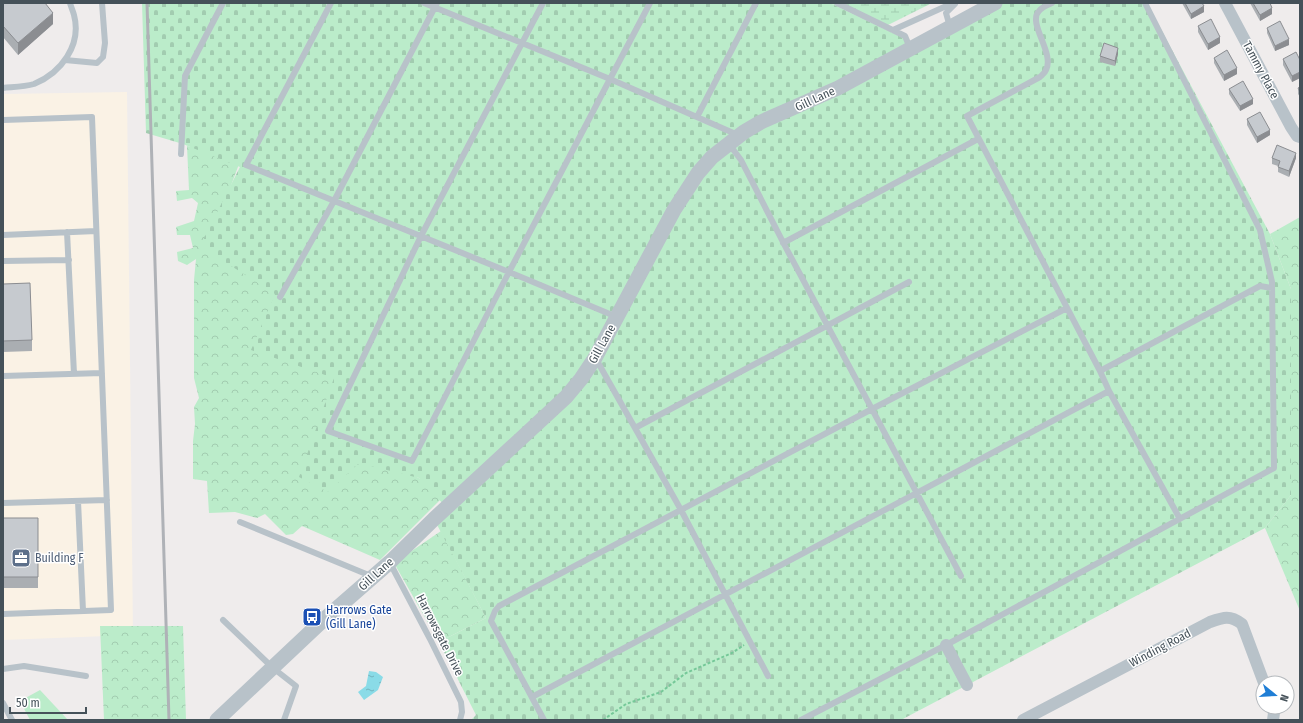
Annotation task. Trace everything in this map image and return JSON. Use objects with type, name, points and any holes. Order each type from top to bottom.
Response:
[{"type":"street","name":"Gill Lane","points":[[217,720],[320,623],[390,562],[434,519],[566,397],[581,379],[595,358],[674,210],[698,173],[712,157],[733,139],[761,122],[838,88],[995,3]]},
{"type":"street","name":"Tammy Place","points":[[1226,3],[1291,127],[1298,137]]},
{"type":"street","name":"Winding Road","points":[[1024,720],[1210,622],[1223,617],[1234,618],[1242,624],[1261,675]]},
{"type":"street","points":[[946,645],[967,685]]},
{"type":"lane","points":[[65,60],[96,63],[103,56],[105,43],[102,3]]},
{"type":"lane","points":[[180,154],[185,76],[223,3]]},
{"type":"lane","points":[[331,3],[246,165],[617,317]]},
{"type":"lane","points":[[424,3],[436,5],[698,117],[733,139],[741,160],[783,243],[961,576]]},
{"type":"lane","points":[[543,3],[421,236],[328,431],[412,461],[650,3]]},
{"type":"lane","points":[[698,117],[756,3]]},
{"type":"lane","points":[[837,3],[905,36],[910,49]]},
{"type":"lane","points":[[893,30],[954,3]]},
{"type":"lane","points":[[950,28],[946,13],[954,3]]},
{"type":"lane","points":[[1052,3],[1038,11],[1036,16],[1037,25],[1047,54],[1048,66],[1046,72],[1040,78],[967,116],[978,140],[1100,371],[1109,391],[1180,519]]},
{"type":"lane","points":[[801,720],[946,645],[1274,468],[1272,282],[1260,230],[1145,3]]},
{"type":"lane","points":[[3,88],[33,84],[57,70],[73,46],[76,30],[71,4]]},
{"type":"lane","points":[[280,297],[334,201],[436,5]]},
{"type":"lane","points":[[3,120],[92,117],[111,610],[3,614]]},
{"type":"lane","points":[[783,243],[978,140]]},
{"type":"lane","points":[[3,235],[96,231]]},
{"type":"lane","points":[[67,232],[74,374]]},
{"type":"lane","points":[[3,261],[69,260]]},
{"type":"lane","points":[[635,428],[909,282]]},
{"type":"lane","points":[[1100,371],[1260,286],[1272,288]]},
{"type":"lane","points":[[544,720],[491,621],[499,606],[1067,308]]},
{"type":"lane","points":[[595,358],[680,510],[768,676]]},
{"type":"lane","points":[[3,376],[102,373]]},
{"type":"lane","points":[[532,697],[1109,391]]},
{"type":"lane","points":[[3,503],[107,500]]},
{"type":"lane","points":[[78,501],[82,611]]},
{"type":"lane","points":[[240,522],[373,577]]},
{"type":"lane","name":"Harrowsgate Drive","points":[[390,562],[461,702],[462,712],[460,720]]},
{"type":"lane","points":[[223,620],[273,668],[296,686],[284,720]]},
{"type":"lane","points":[[3,669],[24,666],[86,676]]},
{"type":"lane","points":[[3,703],[12,720]]},
{"type":"path","points":[[603,720],[626,704],[661,692],[686,673],[732,654],[750,642]]},
{"type":"shaded area","points":[[127,92],[133,635],[3,640],[3,94]]},
{"type":"green space","points":[[142,3],[830,3],[916,44],[994,3],[1147,3],[1270,234],[1291,289],[1291,495],[1265,528],[901,720],[471,720],[476,715],[439,642],[486,618],[434,519],[445,506],[419,478],[359,463],[328,492],[299,477],[334,378],[251,350],[275,294],[200,246],[240,167],[183,144],[146,133]]},
{"type":"green space","points":[[830,3],[932,3],[882,28]]},
{"type":"green space","points":[[187,146],[242,156],[210,242],[251,264],[333,362],[360,450],[448,492],[380,560],[302,526],[293,534],[286,535],[265,514],[257,518],[235,512],[209,513],[207,481],[193,479],[193,441],[195,424],[194,407],[199,398],[194,378],[194,280],[196,259],[187,265],[178,261],[177,252],[193,248],[190,235],[177,235],[176,227],[194,221],[198,203],[192,198],[177,201],[176,191],[189,190]]},
{"type":"green space","points":[[1300,217],[1300,611],[1265,528],[1291,495],[1291,289],[1270,234]]},
{"type":"green space","points":[[441,531],[486,618],[439,642],[394,563]]},
{"type":"green space","points":[[100,626],[183,626],[186,720],[104,720]]},
{"type":"green space","points":[[40,690],[68,720],[30,720],[20,701]]},
{"type":"water","points":[[369,671],[376,672],[383,677],[378,690],[364,700],[358,692],[366,686]]},
{"type":"building","points":[[3,3],[45,3],[53,13],[18,43],[3,26]]},
{"type":"building","points":[[1185,3],[1202,3],[1204,6],[1191,14]]},
{"type":"building","points":[[1253,3],[1270,3],[1272,8],[1260,15]]},
{"type":"building","points":[[1211,19],[1220,37],[1208,44],[1198,26]]},
{"type":"building","points":[[1280,21],[1289,39],[1275,46],[1267,28]]},
{"type":"building","points":[[1104,43],[1118,48],[1115,61],[1100,56]]},
{"type":"building","points":[[1227,50],[1237,68],[1224,75],[1214,58]]},
{"type":"building","points":[[1296,52],[1300,60],[1300,72],[1292,76],[1283,59]]},
{"type":"building","points":[[1243,81],[1253,99],[1240,106],[1229,89]]},
{"type":"building","points":[[1260,112],[1270,130],[1257,137],[1247,119]]},
{"type":"building","points":[[1277,145],[1296,153],[1289,171],[1278,167],[1280,161],[1272,158]]},
{"type":"building","points":[[30,283],[32,340],[3,341],[3,284]]},
{"type":"building","name":"Building F","points":[[3,518],[38,518],[38,577],[3,577]]},
{"type":"railway","points":[[147,3],[169,720]]},
{"type":"place","name":"Building F","points":[[21,558]]},
{"type":"place","name":"Harrows Gate (Gill Lane)","points":[[312,617]]}]
